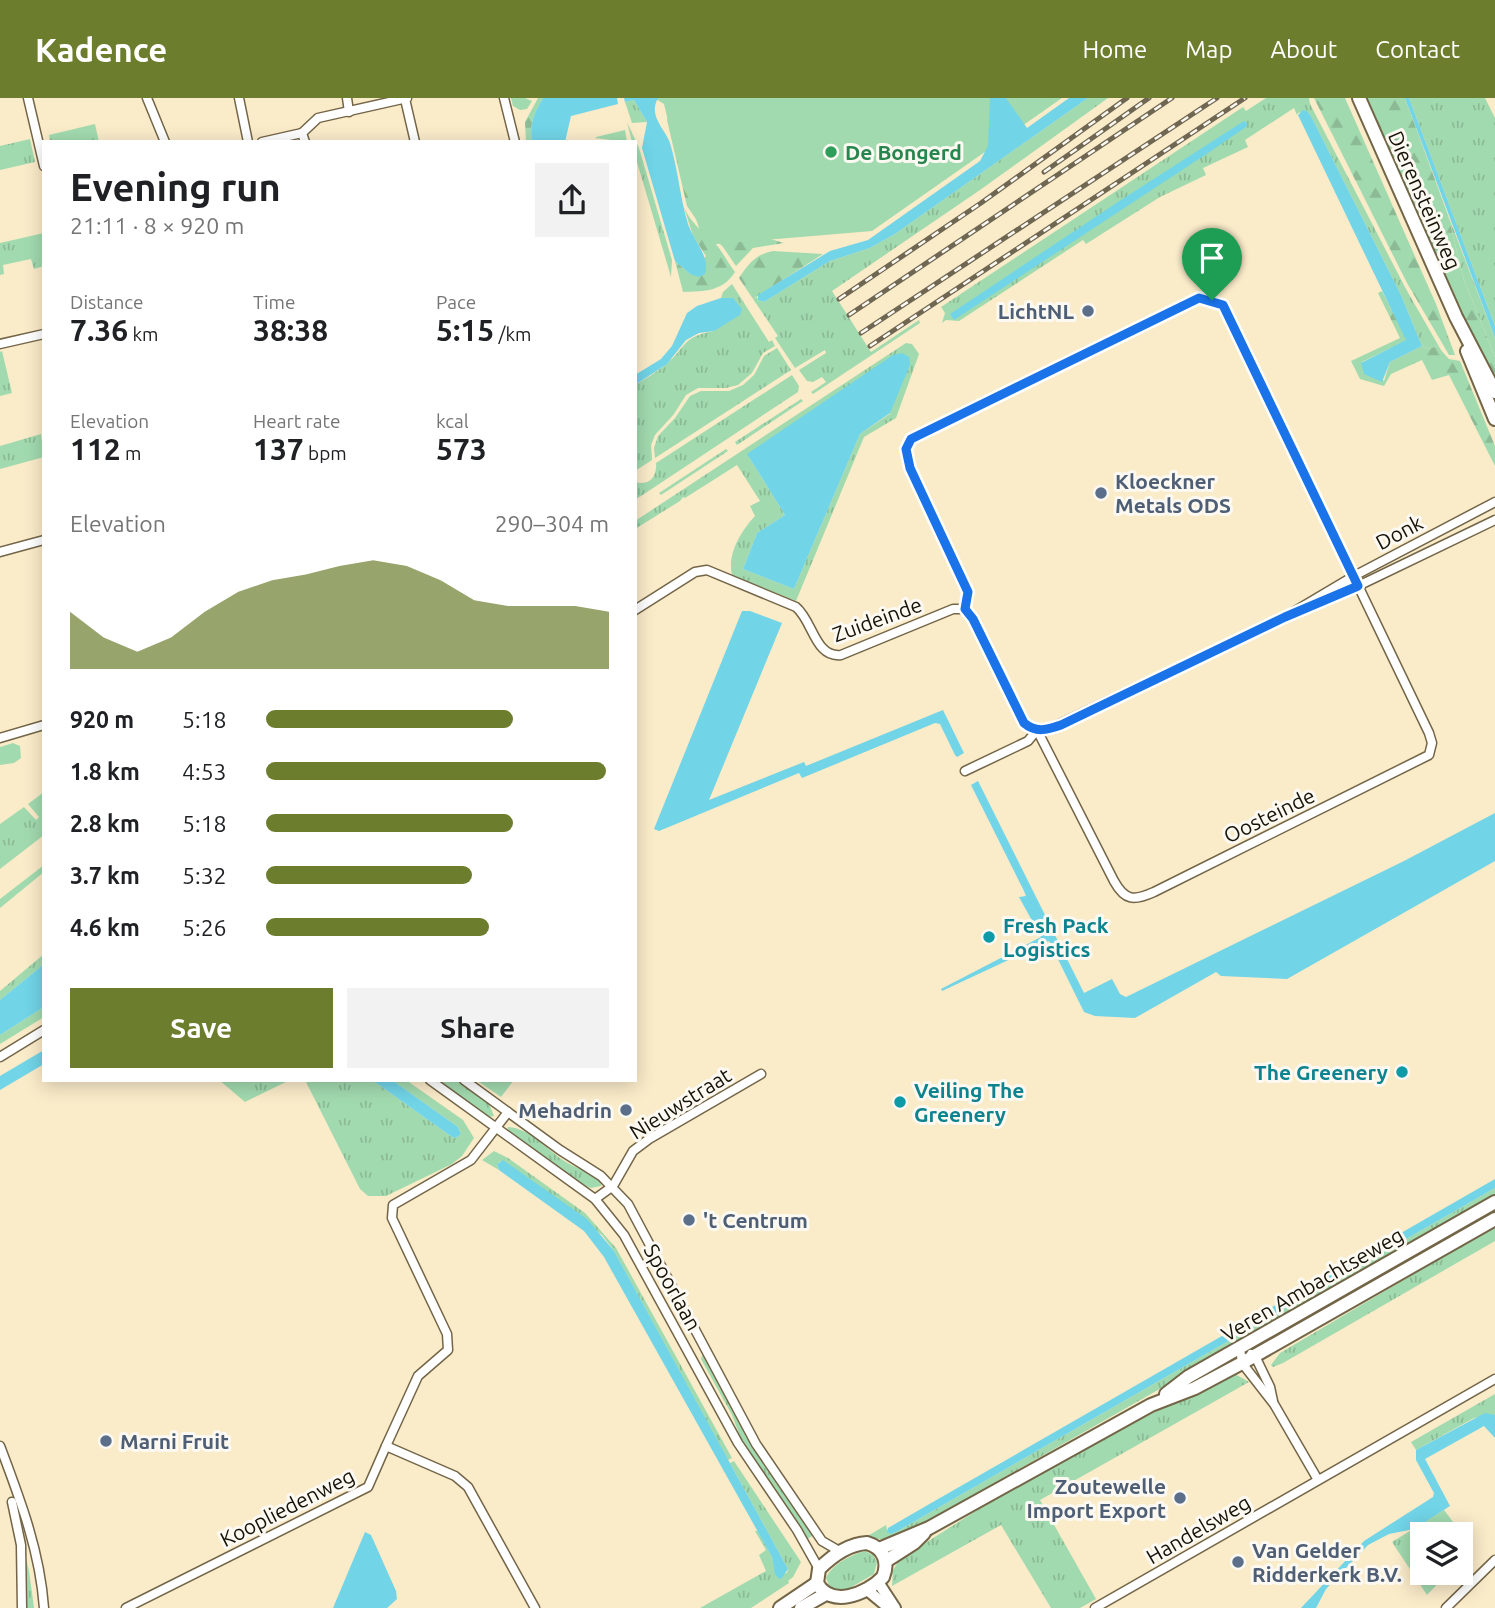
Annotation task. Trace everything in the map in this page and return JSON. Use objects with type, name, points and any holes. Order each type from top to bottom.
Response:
[{"type":"main road","name":"Dierensteinweg","points":[[1359,98],[1456,317],[1495,392]]},
{"type":"main road","name":"Dierensteinweg","points":[[1456,317],[1495,419]]},
{"type":"main road","name":"Veren Ambachtseweg","points":[[1151,1405],[1188,1377],[1495,1202]]},
{"type":"main road","name":"Veren Ambachtseweg","points":[[879,1549],[929,1528],[1151,1405],[1195,1388],[1242,1363],[1495,1219]]},
{"type":"main road","name":"Veren Ambachtseweg","points":[[886,1562],[914,1543],[929,1528]]},
{"type":"main road","points":[[861,1544],[872,1544],[879,1549],[886,1562],[885,1573],[878,1582],[849,1600],[830,1600],[824,1595],[817,1583],[819,1569],[841,1552],[861,1544]]},
{"type":"main road","points":[[780,1608],[817,1583]]},
{"type":"main road","points":[[801,1608],[824,1595]]},
{"type":"street","points":[[28,98],[42,158]]},
{"type":"street","points":[[147,98],[164,140]]},
{"type":"street","points":[[239,98],[248,140]]},
{"type":"street","points":[[347,98],[349,112]]},
{"type":"street","points":[[279,140],[304,137],[318,118],[406,98],[415,140]]},
{"type":"street","points":[[504,98],[514,140]]},
{"type":"street","points":[[1037,730],[1024,723],[973,619],[965,609],[968,592],[910,468],[906,449],[911,439],[1199,298],[1223,305],[1358,586]]},
{"type":"street","points":[[0,344],[42,334]]},
{"type":"street","name":"Donk","points":[[1285,617],[1354,576],[1495,502]]},
{"type":"street","name":"Donk","points":[[965,771],[1028,741],[1037,730],[1061,725],[1495,520]]},
{"type":"street","points":[[0,552],[42,541]]},
{"type":"street","name":"Zuideinde","points":[[637,609],[695,572],[707,570],[796,607],[805,614],[821,649],[833,656],[953,609],[965,609]]},
{"type":"street","name":"Oosteinde","points":[[1037,730],[1120,891],[1127,897],[1144,896],[1429,754],[1432,743],[1429,733],[1358,586]]},
{"type":"street","points":[[0,737],[42,725]]},
{"type":"street","points":[[0,1057],[42,1031]]},
{"type":"street","name":"Nieuwstraat","points":[[595,1199],[612,1186],[633,1151],[761,1074]]},
{"type":"street","name":"Spoorlaan","points":[[433,1082],[595,1199],[624,1235],[738,1443],[797,1530],[819,1569]]},
{"type":"street","name":"Spoorlaan","points":[[467,1082],[560,1150],[601,1175],[628,1204],[755,1444],[822,1541],[841,1552]]},
{"type":"street","points":[[496,1127],[508,1112]]},
{"type":"street","name":"Koopliedenweg","points":[[127,1608],[368,1487],[418,1376],[448,1350],[447,1334],[392,1218],[393,1205],[465,1165],[496,1127]]},
{"type":"street","points":[[1240,1348],[1255,1356],[1270,1387],[1274,1404]]},
{"type":"street","points":[[1240,1348],[1242,1363],[1274,1404],[1318,1480]]},
{"type":"street","name":"Handelsweg","points":[[1095,1608],[1495,1379]]},
{"type":"street","points":[[0,1446],[24,1509],[36,1551],[44,1608]]},
{"type":"street","points":[[386,1446],[455,1476],[468,1487],[535,1608]]},
{"type":"street","points":[[0,1478],[11,1474]]},
{"type":"street","points":[[12,1502],[21,1545],[22,1608]]},
{"type":"street","points":[[1446,1608],[1495,1560]]},
{"type":"street","points":[[878,1582],[895,1608]]},
{"type":"street","points":[[866,1589],[889,1608]]},
{"type":"green space","points":[[511,98],[532,101],[527,109],[520,110],[513,106]]},
{"type":"green space","points":[[538,98],[543,98],[533,119],[532,140],[526,140],[525,122]]},
{"type":"green space","name":"De Bongerd","points":[[654,98],[1062,98],[872,231],[705,245],[682,179],[664,104]]},
{"type":"green space","points":[[679,98],[757,235],[784,243],[753,248],[736,266],[723,247],[698,222],[687,206],[667,120]]},
{"type":"green space","points":[[1088,98],[1108,98],[832,291],[871,352],[919,320],[920,323],[813,394],[811,392],[826,382],[822,377],[813,382],[807,381],[799,370],[826,353],[825,350],[795,368],[775,338],[778,336],[753,299],[757,297],[764,302],[830,261],[870,248],[895,234]]},
{"type":"green space","points":[[1266,98],[1309,98],[1406,289],[1445,357],[1437,346],[1428,349],[1422,346],[1401,295],[1311,116],[1307,111],[1297,115],[1294,108],[1245,140],[1248,147],[1203,168],[1206,175],[1160,197],[1086,244],[1083,240],[959,321],[946,320],[942,323],[945,313],[941,307],[1243,107],[1246,111]]},
{"type":"green space","points":[[1314,98],[1345,98],[1436,304],[1455,355],[1449,355],[1407,283]]},
{"type":"green space","points":[[1366,98],[1405,98],[1448,215],[1464,280],[1495,357],[1495,385]]},
{"type":"green space","points":[[1409,98],[1485,98],[1495,118],[1495,326]]},
{"type":"green space","points":[[634,100],[647,122],[632,123],[625,102]]},
{"type":"green space","points":[[627,122],[635,140],[632,140]]},
{"type":"green space","points":[[95,124],[99,140],[50,140],[49,135]]},
{"type":"green space","points":[[625,130],[627,140],[611,140],[596,137]]},
{"type":"green space","points":[[30,139],[35,162],[0,170],[0,146]]},
{"type":"green space","points":[[637,144],[672,260],[671,277],[637,162]]},
{"type":"green space","points":[[684,207],[694,223],[718,246],[735,272],[719,287],[706,291],[683,292],[675,261],[690,274],[706,256],[693,236]]},
{"type":"green space","points":[[1448,215],[1495,338],[1495,357],[1464,280]]},
{"type":"green space","points":[[42,233],[42,267],[34,269],[31,259],[3,265],[4,274],[0,275],[0,243]]},
{"type":"green space","points":[[773,251],[823,254],[753,299],[739,278],[753,260]]},
{"type":"green space","points":[[732,284],[769,342],[772,340],[775,346],[763,353],[752,373],[738,385],[698,388],[686,395],[674,414],[655,435],[651,445],[652,460],[637,470],[637,384],[664,366],[689,340],[714,331],[733,298],[721,298],[723,292]]},
{"type":"green space","points":[[1382,291],[1407,340],[1362,362],[1384,381],[1390,362],[1422,346],[1428,349],[1437,346],[1449,359],[1460,361],[1495,446],[1495,466],[1449,375],[1432,380],[1422,360],[1391,374],[1384,386],[1360,379],[1351,361],[1400,338],[1378,293]]},
{"type":"green space","points":[[906,343],[912,344],[919,354],[896,418],[864,437],[796,601],[732,575],[736,543],[755,516],[750,506],[760,501],[737,465],[637,528],[637,520]],"holes":[[[891,413],[860,434],[794,589],[743,569],[757,533],[785,515],[749,457]]]},
{"type":"green space","points":[[777,348],[791,370],[655,458],[654,448],[658,436],[690,396],[701,391],[729,391],[743,385],[754,375],[764,356]]},
{"type":"green space","points":[[2,351],[12,393],[0,396],[0,352]]},
{"type":"green space","points":[[792,375],[799,386],[798,392],[637,499],[637,482],[645,483],[652,479],[656,463]]},
{"type":"green space","points":[[801,399],[803,401],[737,445],[735,442]]},
{"type":"green space","points":[[41,434],[42,458],[0,469],[0,446]]},
{"type":"green space","points":[[726,449],[728,451],[661,495],[659,493]]},
{"type":"green space","points":[[13,743],[20,746],[21,758],[14,763],[0,765],[0,747]]},
{"type":"green space","points":[[42,794],[42,837],[0,869],[0,824],[24,807],[36,820],[39,817],[28,804]]},
{"type":"green space","points":[[42,867],[42,874],[0,908],[0,899]]},
{"type":"green space","points":[[42,956],[42,966],[0,1000],[0,991]]},
{"type":"green space","points":[[42,1008],[42,1018],[0,1044],[0,1035]]},
{"type":"green space","points":[[221,1082],[286,1082],[245,1102]]},
{"type":"green space","points":[[306,1082],[375,1082],[452,1137],[456,1138],[461,1134],[458,1127],[395,1082],[409,1082],[463,1120],[474,1138],[462,1156],[452,1164],[386,1196],[368,1196],[360,1189]]},
{"type":"green space","points":[[439,1082],[463,1082],[488,1101],[494,1116],[489,1117]]},
{"type":"green space","points":[[479,1082],[512,1082],[501,1097]]},
{"type":"green space","points":[[508,1127],[524,1131],[566,1162],[602,1180],[601,1186],[591,1188],[584,1185],[507,1131]]},
{"type":"green space","points":[[494,1151],[585,1213],[616,1248],[732,1458],[728,1460],[614,1251],[602,1235],[500,1161],[497,1165],[499,1170],[482,1160]]},
{"type":"green space","points":[[1495,1188],[1495,1198],[903,1535],[886,1540],[866,1537],[886,1525],[891,1534],[896,1532]]},
{"type":"green space","points":[[1495,1226],[1495,1241],[1283,1363],[1273,1367],[1271,1365],[1280,1353]]},
{"type":"green space","points":[[703,1353],[814,1535],[807,1539],[744,1447],[732,1415],[701,1359]]},
{"type":"green space","points":[[1235,1374],[1249,1382],[1040,1500],[1096,1599],[1080,1608],[1051,1608],[1001,1525],[892,1586],[893,1570],[900,1559],[979,1509],[1075,1453],[1223,1377]]},
{"type":"green space","points":[[1495,1394],[1495,1415],[1474,1418],[1416,1450],[1411,1442]]},
{"type":"green space","points":[[734,1461],[801,1562],[789,1583],[751,1608],[700,1608],[766,1571],[759,1555],[766,1550],[755,1531],[758,1531],[772,1557],[776,1575],[787,1573],[788,1569],[730,1463]]},
{"type":"green space","points":[[1444,1510],[1453,1522],[1424,1522]]},
{"type":"green space","points":[[19,1529],[29,1571],[34,1608],[25,1608]]},
{"type":"green space","points":[[1410,1531],[1410,1569],[1392,1542]]},
{"type":"green space","points":[[865,1551],[873,1555],[877,1562],[874,1574],[843,1592],[831,1590],[826,1578],[832,1569],[848,1557]]},
{"type":"green space","points":[[1420,1585],[1437,1585],[1427,1595]]},
{"type":"water","points":[[543,98],[617,98],[618,104],[571,116],[565,140],[532,140],[531,130]]},
{"type":"water","points":[[624,98],[658,98],[655,104],[656,116],[670,143],[688,224],[705,261],[705,274],[699,277],[690,274],[675,261],[642,148],[647,122],[634,100],[625,102]]},
{"type":"water","points":[[990,98],[1006,98],[1027,128],[1069,98],[1088,98],[895,234],[870,248],[830,261],[764,302],[758,300],[758,295],[830,251],[868,240],[980,161],[988,146]]},
{"type":"water","points":[[1405,98],[1409,98],[1495,326],[1495,338]]},
{"type":"water","points":[[1303,110],[1311,116],[1401,295],[1422,346],[1390,362],[1382,382],[1364,374],[1361,363],[1406,340],[1298,115]]},
{"type":"water","points":[[1244,121],[1248,124],[1246,127],[954,320],[950,314]]},
{"type":"water","points":[[721,298],[733,298],[742,309],[740,315],[714,331],[699,333],[686,340],[667,364],[637,384],[637,374],[661,359],[672,346],[687,313],[697,306]]},
{"type":"water","points":[[902,353],[909,357],[910,365],[890,413],[860,434],[794,589],[743,569],[757,533],[785,515],[747,454],[893,355]]},
{"type":"water","points":[[742,611],[750,611],[782,623],[709,800],[804,762],[806,766],[943,710],[964,753],[957,757],[955,755],[940,724],[935,723],[802,778],[799,773],[659,831],[654,829]]},
{"type":"water","points":[[978,781],[1084,993],[1112,979],[1120,994],[1126,997],[1404,861],[1495,813],[1495,861],[1287,979],[1221,976],[1216,972],[1135,1018],[1095,1016],[1084,1012],[1049,941],[942,991],[941,989],[1041,937],[1019,897],[1026,896],[1024,891],[971,785]]},
{"type":"water","points":[[42,966],[42,1008],[0,1035],[0,1000]]},
{"type":"water","points":[[42,1051],[42,1065],[0,1090],[0,1076]]},
{"type":"water","points":[[375,1082],[395,1082],[458,1127],[461,1134],[456,1138]]},
{"type":"water","points":[[503,1160],[587,1219],[614,1251],[788,1569],[782,1578],[779,1579],[775,1574],[772,1557],[604,1257],[584,1231],[499,1170],[497,1164]]},
{"type":"water","points":[[1495,1179],[1495,1188],[896,1532],[887,1532],[888,1528]]},
{"type":"water","points":[[1485,1413],[1495,1415],[1495,1438],[1484,1426],[1425,1459],[1450,1506],[1425,1522],[1410,1522],[1410,1530],[1389,1534],[1368,1545],[1326,1589],[1316,1608],[1301,1608],[1364,1541],[1433,1497],[1434,1493],[1416,1460],[1416,1450]]},
{"type":"water","points":[[365,1532],[371,1535],[397,1599],[387,1608],[333,1608]]},
{"type":"railway","points":[[839,299],[981,203],[1127,98]]},
{"type":"railway","points":[[1044,172],[1149,98]]},
{"type":"railway","points":[[849,315],[1172,98]]},
{"type":"railway","points":[[861,333],[1217,98]]},
{"type":"railway","points":[[870,346],[1245,98]]},
{"type":"place","name":"De Bongerd","points":[[831,152]]},
{"type":"place","name":"LichtNL","points":[[1088,311]]},
{"type":"place","name":"Kloeckner Metals ODS","points":[[1101,493]]},
{"type":"place","name":"Fresh Pack Logistics","points":[[989,937]]},
{"type":"place","name":"The Greenery","points":[[1402,1072]]},
{"type":"place","name":"Veiling The Greenery","points":[[900,1102]]},
{"type":"place","name":"Mehadrin","points":[[626,1110]]},
{"type":"place","name":"'t Centrum","points":[[689,1220]]},
{"type":"place","name":"Marni Fruit","points":[[106,1441]]},
{"type":"place","name":"Zoutewelle Import Export","points":[[1180,1498]]},
{"type":"place","name":"Van Gelder Ridderkerk B.V.","points":[[1238,1562]]},
{"type":"route","points":[[1199,298],[1212,300],[1223,305],[1358,586],[1285,617],[1061,725],[1047,730],[1030,728],[1024,723],[973,619],[965,609],[968,592],[910,468],[906,449],[911,439],[1199,298]]}]
